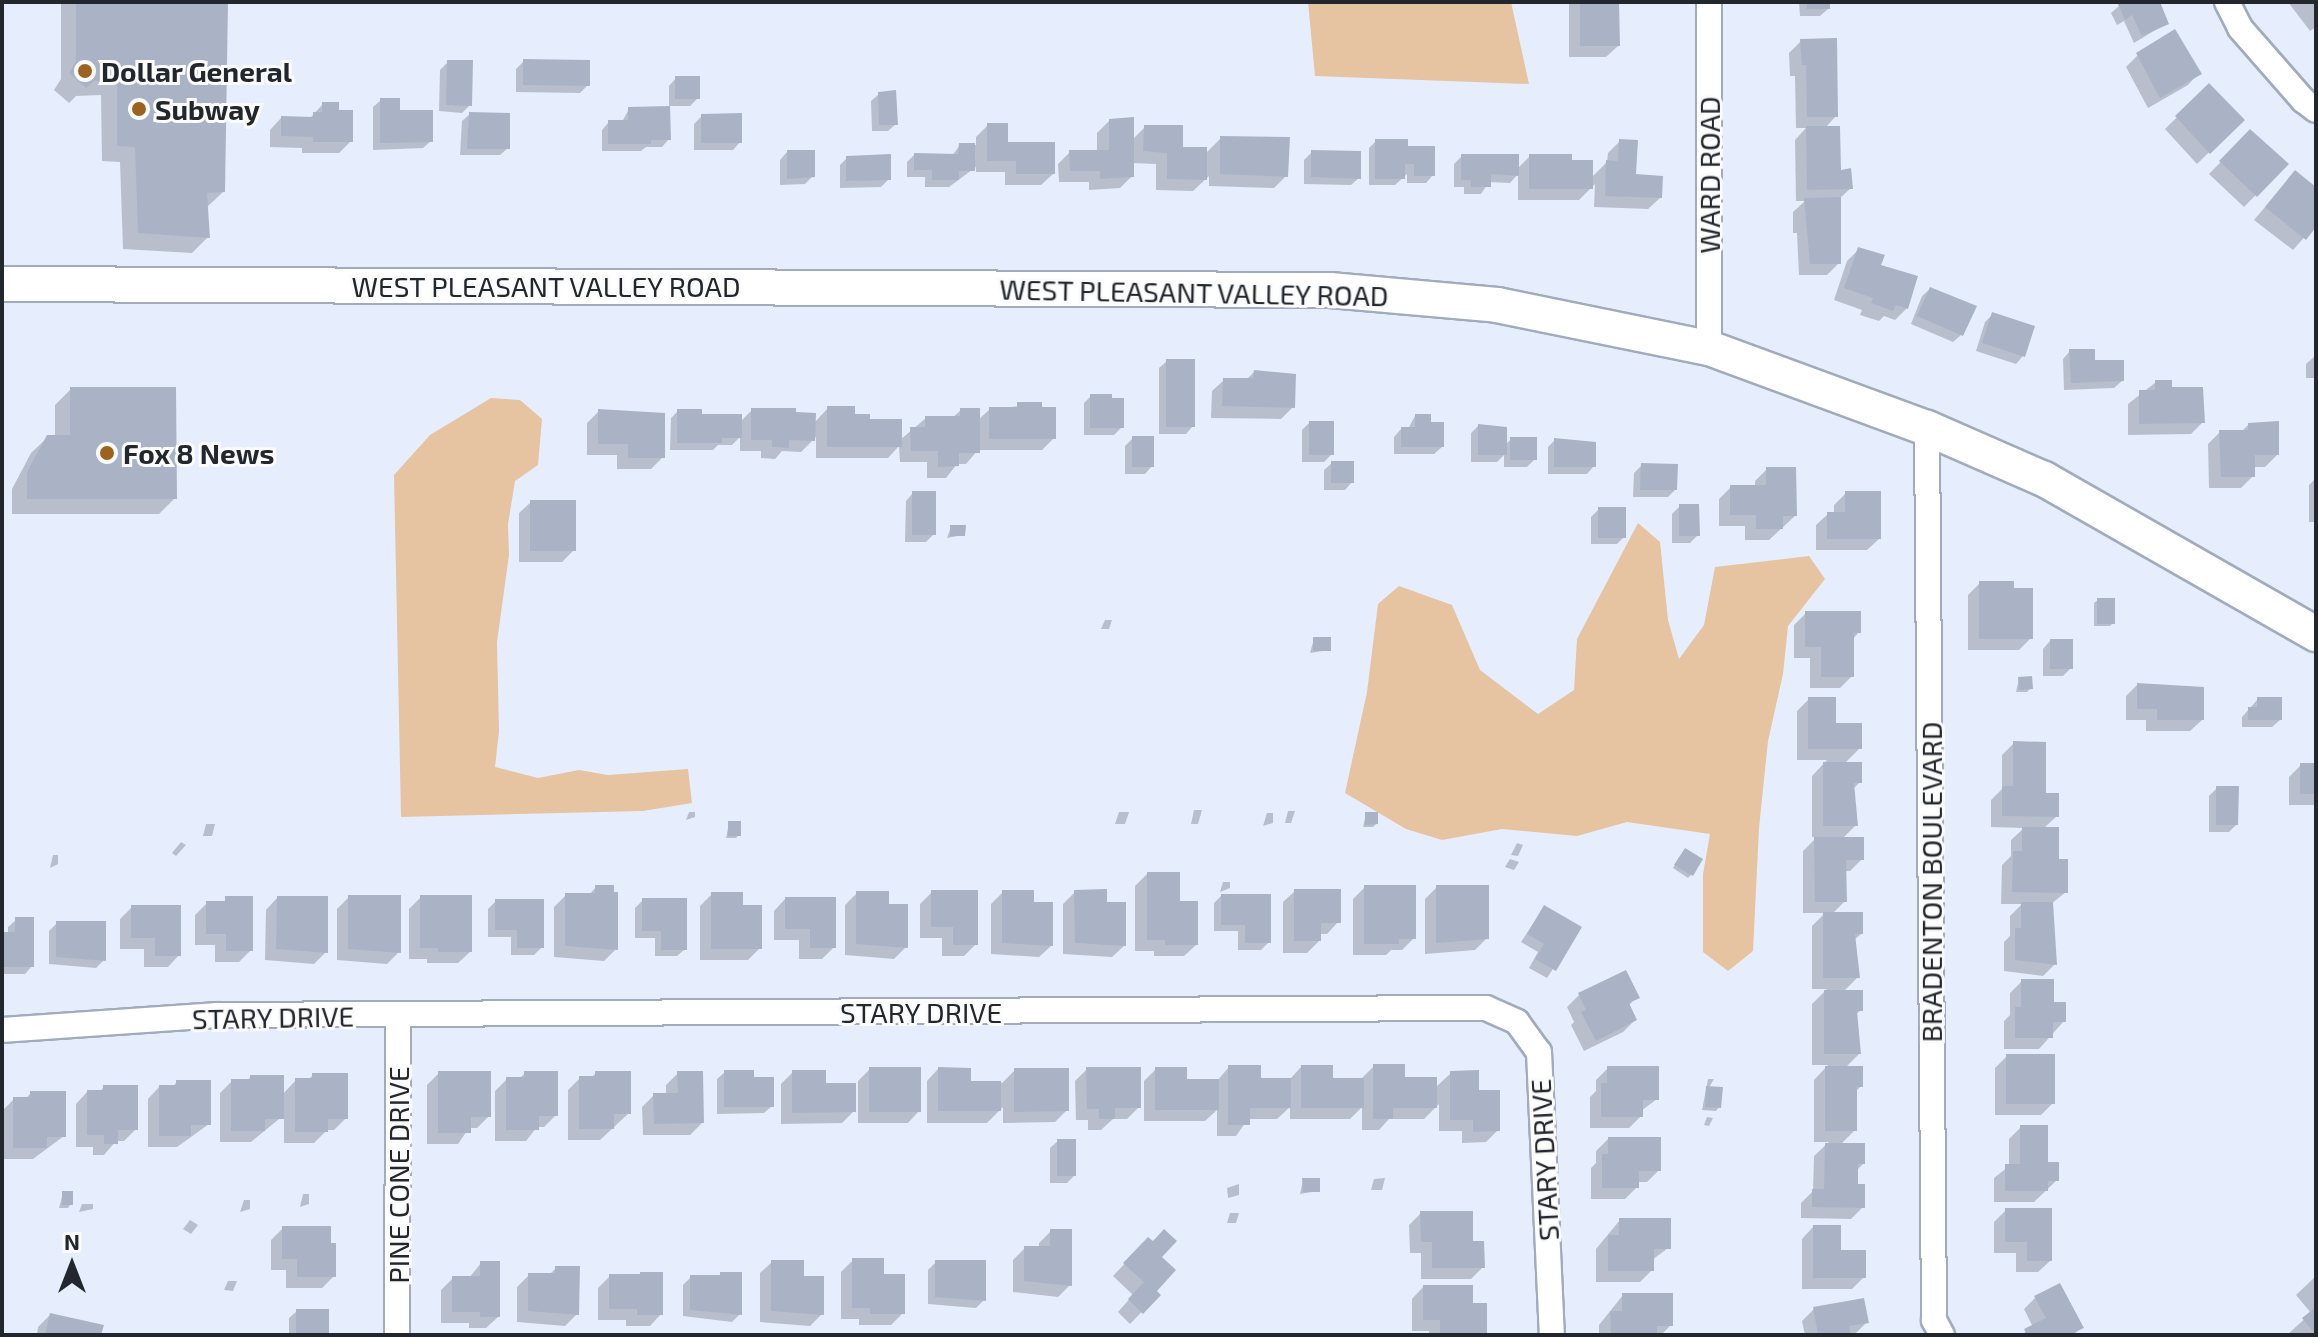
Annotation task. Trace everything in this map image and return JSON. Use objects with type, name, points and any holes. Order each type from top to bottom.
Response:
[{"type":"main road","name":"WEST PLEASANT VALLEY ROAD","points":[[2,284],[1330,290],[1497,305],[1709,348],[1927,428],[2044,479],[2316,634]]},
{"type":"street","name":"WARD ROAD","points":[[1709,2],[1709,348]]},
{"type":"street","points":[[2227,2],[2240,28],[2303,100],[2316,110]]},
{"type":"street","name":"BRADENTON BOULEVARD","points":[[1927,428],[1934,1320],[1942,1335]]},
{"type":"street","name":"STARY DRIVE","points":[[2,1030],[216,1015],[1486,1008],[1517,1022],[1539,1052],[1552,1335]]},
{"type":"street","name":"PINE CONE DRIVE","points":[[397,1335],[398,1015]]},
{"type":"shaded area","points":[[1308,2],[1511,2],[1529,84],[1315,76]]},
{"type":"shaded area","points":[[491,398],[520,400],[542,419],[538,465],[515,481],[508,524],[509,555],[497,642],[499,731],[495,767],[538,778],[579,770],[608,775],[688,769],[692,803],[643,811],[401,817],[394,475],[430,435]]},
{"type":"shaded area","points":[[1638,523],[1660,542],[1668,620],[1679,659],[1704,625],[1715,567],[1809,556],[1825,579],[1788,626],[1783,674],[1768,741],[1759,828],[1753,951],[1728,971],[1703,952],[1703,874],[1710,834],[1627,822],[1577,836],[1502,829],[1442,840],[1406,829],[1345,793],[1367,692],[1378,604],[1399,586],[1452,605],[1480,670],[1538,714],[1574,690],[1577,639]]},
{"type":"building","points":[[76,2],[228,2],[225,192],[207,193],[210,238],[138,233],[135,147],[117,146],[117,80],[94,81],[86,88],[69,73],[76,61]]},
{"type":"building","points":[[1580,2],[1619,2],[1620,46],[1580,46]]},
{"type":"building","points":[[1807,2],[1830,2],[1830,9],[1807,9]]},
{"type":"building","points":[[2160,2],[2169,24],[2142,36],[2132,15],[2125,20],[2118,4]]},
{"type":"building","points":[[2175,29],[2202,74],[2160,98],[2136,53]]},
{"type":"building","points":[[1837,38],[1838,117],[1807,117],[1806,65],[1802,65],[1800,39]]},
{"type":"building","points":[[523,59],[590,60],[590,86],[523,85]]},
{"type":"building","points":[[447,60],[473,60],[472,106],[446,105]]},
{"type":"building","points":[[675,76],[700,76],[700,99],[675,99]]},
{"type":"building","points":[[2209,83],[2245,120],[2210,154],[2175,116]]},
{"type":"building","points":[[896,90],[898,125],[879,125],[878,92]]},
{"type":"building","points":[[380,98],[400,98],[400,110],[433,110],[433,142],[380,143]]},
{"type":"building","points":[[322,102],[339,102],[339,110],[353,110],[353,142],[313,142],[313,137],[281,136],[281,116],[313,117],[313,112],[322,112]]},
{"type":"building","points":[[670,106],[671,140],[651,140],[651,144],[608,144],[608,120],[628,120],[628,107]]},
{"type":"building","points":[[469,112],[510,113],[510,149],[467,149]]},
{"type":"building","points":[[742,113],[742,143],[701,143],[701,114]]},
{"type":"building","points":[[1134,117],[1134,177],[1100,179],[1100,171],[1070,171],[1069,150],[1109,150],[1109,119]]},
{"type":"building","points":[[987,123],[1008,123],[1008,142],[1055,142],[1055,174],[1016,174],[1016,161],[987,161]]},
{"type":"building","points":[[1144,125],[1183,125],[1183,147],[1207,147],[1207,180],[1167,179],[1167,153],[1143,151]]},
{"type":"building","points":[[1806,126],[1840,126],[1841,170],[1851,168],[1853,189],[1807,190]]},
{"type":"building","points":[[2250,129],[2289,164],[2257,197],[2219,161]]},
{"type":"building","points":[[1220,136],[1290,137],[1288,177],[1220,174]]},
{"type":"building","points":[[1375,139],[1408,139],[1408,146],[1435,146],[1435,176],[1414,176],[1414,164],[1405,164],[1405,179],[1375,179]]},
{"type":"building","points":[[1619,139],[1638,140],[1636,174],[1663,176],[1662,198],[1605,196],[1606,160],[1618,161]]},
{"type":"building","points":[[959,143],[975,143],[975,171],[959,171],[959,180],[932,180],[932,170],[914,170],[914,153],[958,154]]},
{"type":"building","points":[[787,150],[815,150],[815,177],[787,179]]},
{"type":"building","points":[[1311,150],[1361,151],[1361,179],[1311,177]]},
{"type":"building","points":[[891,154],[891,180],[846,181],[846,156]]},
{"type":"building","points":[[1461,154],[1519,154],[1519,176],[1491,174],[1491,187],[1471,187],[1471,180],[1461,180]]},
{"type":"building","points":[[1529,154],[1572,154],[1572,160],[1593,160],[1593,189],[1529,189]]},
{"type":"building","points":[[2295,170],[2316,187],[2316,227],[2306,240],[2265,207]]},
{"type":"building","points":[[1841,197],[1841,264],[1810,264],[1804,198]]},
{"type":"building","points":[[1858,247],[1885,255],[1881,265],[1918,276],[1908,309],[1896,305],[1893,311],[1871,303],[1873,298],[1844,288]]},
{"type":"building","points":[[1930,287],[1977,306],[1963,336],[1917,316]]},
{"type":"building","points":[[1992,312],[2035,326],[2025,357],[1982,343]]},
{"type":"building","points":[[2069,349],[2095,349],[2095,360],[2124,360],[2124,381],[2071,383]]},
{"type":"building","points":[[1166,359],[1195,359],[1195,427],[1166,427]]},
{"type":"building","points":[[1254,370],[1296,374],[1295,408],[1222,406],[1223,378],[1253,378]]},
{"type":"building","points":[[2155,380],[2172,380],[2172,387],[2203,387],[2205,423],[2139,424],[2139,390],[2155,390]]},
{"type":"building","name":"Fox 8 News","points":[[70,387],[176,387],[177,499],[27,499],[27,472],[47,435],[70,435]]},
{"type":"building","points":[[1090,394],[1112,394],[1112,398],[1124,398],[1124,428],[1090,428]]},
{"type":"building","points":[[1017,402],[1042,402],[1042,407],[1056,407],[1056,439],[989,439],[989,407],[1017,407]]},
{"type":"building","points":[[827,406],[855,406],[855,414],[870,414],[870,419],[902,419],[902,447],[827,447]]},
{"type":"building","points":[[751,408],[796,408],[796,412],[816,413],[815,441],[789,440],[789,448],[772,447],[772,440],[751,440]]},
{"type":"building","points":[[960,408],[980,408],[980,453],[959,453],[959,466],[938,467],[938,451],[911,451],[910,427],[925,427],[925,416],[960,416]]},
{"type":"building","points":[[598,409],[665,413],[665,458],[628,458],[628,444],[598,444]]},
{"type":"building","points":[[677,409],[702,409],[702,414],[742,414],[742,438],[722,438],[722,443],[677,443]]},
{"type":"building","points":[[1415,414],[1431,414],[1431,422],[1444,422],[1444,447],[1401,447],[1401,427],[1415,427]]},
{"type":"building","points":[[1309,421],[1334,421],[1334,455],[1309,455]]},
{"type":"building","points":[[2279,421],[2279,455],[2255,455],[2255,477],[2221,477],[2219,430],[2248,430],[2248,423]]},
{"type":"building","points":[[1478,424],[1507,427],[1507,455],[1478,455]]},
{"type":"building","points":[[1132,436],[1154,436],[1154,467],[1132,467]]},
{"type":"building","points":[[1510,437],[1537,437],[1537,460],[1510,460]]},
{"type":"building","points":[[1554,438],[1596,442],[1596,467],[1554,467]]},
{"type":"building","points":[[1331,461],[1354,461],[1354,483],[1331,483]]},
{"type":"building","points":[[1641,463],[1678,464],[1677,490],[1640,490]]},
{"type":"building","points":[[1766,467],[1796,467],[1797,516],[1783,516],[1783,529],[1756,529],[1756,515],[1730,515],[1730,485],[1766,485]]},
{"type":"building","points":[[912,491],[936,491],[936,535],[912,535]]},
{"type":"building","points":[[1845,491],[1881,491],[1881,539],[1827,539],[1827,512],[1845,512]]},
{"type":"building","points":[[530,500],[576,500],[576,551],[530,551]]},
{"type":"building","points":[[1679,504],[1699,504],[1700,536],[1679,536]]},
{"type":"building","points":[[1598,507],[1626,507],[1626,538],[1598,538]]},
{"type":"building","points":[[950,525],[966,525],[965,536],[950,536]]},
{"type":"building","points":[[1979,581],[2014,581],[2014,588],[2033,588],[2033,639],[1979,639]]},
{"type":"building","points":[[2097,598],[2115,598],[2115,624],[2097,624]]},
{"type":"building","points":[[1805,611],[1861,611],[1861,633],[1854,633],[1854,677],[1821,677],[1821,647],[1805,647]]},
{"type":"building","points":[[1313,637],[1331,637],[1331,651],[1313,651]]},
{"type":"building","points":[[2050,639],[2073,639],[2073,669],[2050,669]]},
{"type":"building","points":[[2032,676],[2033,689],[2019,690],[2018,677]]},
{"type":"building","points":[[2137,683],[2204,687],[2204,720],[2157,720],[2157,709],[2137,709]]},
{"type":"building","points":[[1808,697],[1836,697],[1836,723],[1862,723],[1862,749],[1808,749]]},
{"type":"building","points":[[2257,697],[2282,697],[2282,720],[2248,720],[2248,707],[2257,707]]},
{"type":"building","points":[[2013,741],[2046,742],[2046,793],[2059,793],[2059,817],[2002,816],[2002,786],[2013,786]]},
{"type":"building","points":[[1823,762],[1862,762],[1862,783],[1854,783],[1858,826],[1823,826]]},
{"type":"building","points":[[2300,763],[2316,763],[2316,794],[2300,794]]},
{"type":"building","points":[[2216,786],[2239,786],[2238,825],[2216,825]]},
{"type":"building","points":[[1365,812],[1378,812],[1378,824],[1365,825]]},
{"type":"building","points":[[728,821],[741,821],[741,836],[728,836]]},
{"type":"building","points":[[2022,827],[2059,827],[2059,859],[2068,859],[2068,893],[2012,892],[2013,851],[2022,851]]},
{"type":"building","points":[[1814,837],[1864,837],[1864,860],[1846,860],[1847,902],[1815,902]]},
{"type":"building","points":[[1685,848],[1703,859],[1693,876],[1674,865]]},
{"type":"building","points":[[1147,872],[1180,872],[1180,901],[1198,901],[1198,945],[1165,945],[1165,940],[1147,940]]},
{"type":"building","points":[[595,885],[614,885],[614,892],[618,892],[618,950],[565,946],[565,893],[595,893]]},
{"type":"building","points":[[1364,885],[1416,885],[1416,939],[1399,939],[1399,944],[1364,944]]},
{"type":"building","points":[[1436,885],[1489,885],[1489,939],[1436,943]]},
{"type":"building","points":[[1107,889],[1107,902],[1126,902],[1126,946],[1075,943],[1074,890]]},
{"type":"building","points":[[1294,889],[1341,889],[1341,923],[1321,923],[1321,941],[1294,941]]},
{"type":"building","points":[[931,890],[978,890],[978,945],[953,945],[953,927],[931,927]]},
{"type":"building","points":[[1002,890],[1034,890],[1034,902],[1053,902],[1053,946],[1002,943]]},
{"type":"building","points":[[856,891],[889,891],[889,904],[908,904],[908,948],[856,944]]},
{"type":"building","points":[[711,892],[743,892],[743,905],[762,905],[762,949],[711,949]]},
{"type":"building","points":[[1221,894],[1271,894],[1271,943],[1245,943],[1245,925],[1221,925]]},
{"type":"building","points":[[348,895],[401,895],[401,953],[348,949]]},
{"type":"building","points":[[420,895],[472,895],[472,952],[438,952],[438,948],[420,948]]},
{"type":"building","points":[[225,896],[253,896],[253,951],[226,951],[226,934],[206,934],[206,901],[225,901]]},
{"type":"building","points":[[277,896],[328,896],[328,953],[276,949]]},
{"type":"building","points":[[785,897],[836,897],[836,948],[810,948],[810,929],[785,929]]},
{"type":"building","points":[[642,898],[687,898],[687,950],[661,950],[661,931],[642,931]]},
{"type":"building","points":[[495,899],[544,899],[544,948],[517,948],[517,930],[495,930]]},
{"type":"building","points":[[2021,902],[2053,902],[2057,965],[2015,960],[2015,928],[2021,928]]},
{"type":"building","points":[[131,905],[181,905],[181,956],[155,956],[155,938],[131,938]]},
{"type":"building","points":[[1544,905],[1582,927],[1556,971],[1535,959],[1544,944],[1527,934]]},
{"type":"building","points":[[1823,912],[1863,912],[1863,934],[1855,934],[1860,978],[1823,978]]},
{"type":"building","points":[[15,917],[34,917],[34,967],[2,967],[2,932],[15,932]]},
{"type":"building","points":[[56,921],[106,921],[106,961],[56,957]]},
{"type":"building","points":[[1626,970],[1640,998],[1629,1003],[1637,1020],[1596,1041],[1581,1012],[1586,1010],[1578,993]]},
{"type":"building","points":[[2021,979],[2054,979],[2054,1002],[2066,1002],[2066,1022],[2053,1022],[2053,1038],[2015,1038],[2015,1007],[2021,1007]]},
{"type":"building","points":[[1824,990],[1863,990],[1863,1011],[1857,1011],[1861,1054],[1824,1054]]},
{"type":"building","points":[[2006,1054],[2055,1054],[2055,1104],[2006,1104]]},
{"type":"building","points":[[1373,1064],[1405,1064],[1405,1077],[1437,1077],[1437,1108],[1393,1108],[1393,1119],[1373,1119]]},
{"type":"building","points":[[1228,1065],[1261,1065],[1261,1078],[1291,1078],[1291,1108],[1250,1108],[1250,1125],[1228,1125]]},
{"type":"building","points":[[1301,1065],[1333,1065],[1333,1078],[1364,1078],[1364,1108],[1301,1108]]},
{"type":"building","points":[[1607,1066],[1659,1066],[1659,1100],[1643,1100],[1643,1117],[1601,1117],[1601,1083],[1607,1083]]},
{"type":"building","points":[[1825,1066],[1863,1066],[1863,1087],[1857,1087],[1857,1131],[1825,1131]]},
{"type":"building","points":[[869,1067],[921,1067],[921,1112],[869,1112]]},
{"type":"building","points":[[938,1067],[971,1068],[971,1081],[1001,1081],[1001,1111],[938,1111]]},
{"type":"building","points":[[1086,1067],[1141,1067],[1141,1108],[1115,1108],[1115,1119],[1099,1119],[1099,1109],[1087,1109]]},
{"type":"building","points":[[1155,1067],[1187,1067],[1187,1079],[1219,1079],[1219,1110],[1155,1110]]},
{"type":"building","points":[[1014,1068],[1069,1068],[1069,1111],[1014,1112]]},
{"type":"building","points":[[724,1070],[754,1070],[754,1077],[774,1077],[774,1107],[724,1107]]},
{"type":"building","points":[[792,1070],[826,1070],[826,1083],[856,1083],[856,1112],[792,1113]]},
{"type":"building","points":[[1479,1070],[1479,1090],[1500,1090],[1500,1131],[1473,1132],[1473,1120],[1450,1120],[1450,1071]]},
{"type":"building","points":[[438,1071],[491,1071],[491,1117],[471,1117],[471,1133],[438,1133]]},
{"type":"building","points":[[524,1071],[558,1071],[558,1116],[539,1116],[539,1130],[506,1130],[506,1077],[524,1077]]},
{"type":"building","points":[[595,1071],[631,1071],[631,1114],[614,1114],[614,1129],[579,1129],[579,1076],[595,1076]]},
{"type":"building","points":[[677,1071],[703,1071],[704,1123],[654,1124],[653,1093],[678,1093]]},
{"type":"building","points":[[312,1073],[348,1073],[348,1119],[328,1119],[328,1132],[295,1132],[295,1078],[312,1078]]},
{"type":"building","points":[[250,1075],[284,1075],[284,1119],[265,1119],[265,1131],[231,1131],[231,1079],[250,1079]]},
{"type":"building","points":[[176,1080],[211,1080],[211,1125],[191,1125],[191,1136],[159,1136],[159,1085],[176,1085]]},
{"type":"building","points":[[103,1085],[138,1085],[138,1130],[118,1130],[118,1144],[104,1144],[104,1135],[87,1135],[87,1090],[103,1090]]},
{"type":"building","points":[[1706,1086],[1723,1087],[1721,1108],[1705,1107]]},
{"type":"building","points":[[30,1091],[66,1091],[66,1137],[47,1137],[47,1148],[13,1148],[13,1097],[30,1097]]},
{"type":"building","points":[[2020,1125],[2048,1125],[2048,1162],[2059,1162],[2059,1181],[2048,1181],[2048,1191],[2005,1191],[2005,1164],[2020,1164]]},
{"type":"building","points":[[1608,1137],[1661,1137],[1661,1171],[1639,1171],[1639,1188],[1602,1188],[1602,1154],[1608,1154]]},
{"type":"building","points":[[1057,1139],[1076,1139],[1076,1176],[1057,1176]]},
{"type":"building","points":[[1825,1143],[1865,1143],[1865,1164],[1858,1164],[1858,1184],[1865,1184],[1865,1208],[1812,1207],[1812,1189],[1824,1189]]},
{"type":"building","points":[[1302,1178],[1320,1178],[1320,1192],[1303,1192]]},
{"type":"building","points":[[62,1191],[73,1191],[73,1205],[62,1205]]},
{"type":"building","points":[[2005,1208],[2052,1208],[2052,1261],[2027,1261],[2027,1242],[2005,1242]]},
{"type":"building","points":[[1420,1211],[1473,1211],[1473,1241],[1484,1241],[1485,1268],[1432,1268],[1432,1242],[1421,1242]]},
{"type":"building","points":[[1619,1218],[1671,1218],[1671,1249],[1654,1249],[1654,1271],[1608,1271],[1608,1235],[1619,1235]]},
{"type":"building","points":[[1813,1225],[1841,1225],[1841,1250],[1866,1250],[1866,1278],[1813,1278]]},
{"type":"building","points":[[282,1226],[331,1226],[331,1243],[336,1243],[336,1277],[297,1277],[297,1259],[282,1259]]},
{"type":"building","points":[[1050,1229],[1072,1229],[1072,1286],[1024,1281],[1024,1246],[1050,1246]]},
{"type":"building","points":[[1164,1229],[1177,1241],[1162,1257],[1176,1270],[1157,1291],[1161,1295],[1143,1314],[1128,1299],[1144,1282],[1123,1263],[1148,1237],[1153,1241]]},
{"type":"building","points":[[852,1258],[884,1258],[884,1274],[905,1274],[905,1314],[870,1314],[870,1308],[852,1308]]},
{"type":"building","points":[[771,1260],[804,1260],[804,1276],[824,1276],[824,1315],[771,1311]]},
{"type":"building","points":[[935,1260],[986,1260],[986,1301],[935,1297]]},
{"type":"building","points":[[480,1261],[500,1261],[500,1317],[480,1317],[480,1312],[452,1312],[452,1276],[480,1276]]},
{"type":"building","points":[[555,1266],[580,1266],[579,1315],[528,1311],[528,1273],[555,1273]]},
{"type":"building","points":[[663,1272],[663,1315],[637,1315],[637,1309],[609,1309],[609,1274]]},
{"type":"building","points":[[720,1272],[742,1272],[742,1315],[690,1310],[690,1275],[720,1275]]},
{"type":"building","points":[[2060,1283],[2084,1328],[2069,1335],[2027,1335],[2024,1329],[2046,1318],[2034,1296]]},
{"type":"building","points":[[1423,1285],[1473,1285],[1473,1303],[1487,1303],[1487,1335],[1440,1335],[1440,1320],[1423,1320]]},
{"type":"building","points":[[1622,1293],[1673,1293],[1673,1326],[1657,1326],[1657,1335],[1611,1335],[1610,1311],[1622,1311]]},
{"type":"building","points":[[1864,1298],[1869,1323],[1849,1326],[1851,1335],[1818,1335],[1813,1307]]},
{"type":"building","points":[[2316,1307],[2316,1335],[2302,1318]]},
{"type":"building","points":[[296,1309],[329,1309],[329,1335],[296,1335]]},
{"type":"building","points":[[50,1313],[104,1325],[101,1335],[45,1335]]},
{"type":"place","name":"Dollar General","points":[[85,71]]},
{"type":"place","name":"Subway","points":[[139,109]]},
{"type":"place","name":"Fox 8 News","points":[[107,453]]}]
